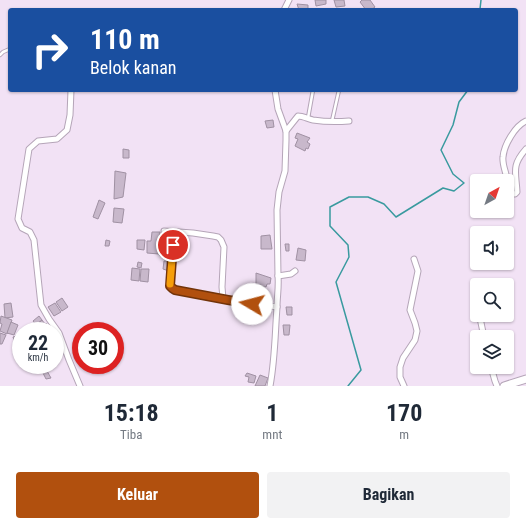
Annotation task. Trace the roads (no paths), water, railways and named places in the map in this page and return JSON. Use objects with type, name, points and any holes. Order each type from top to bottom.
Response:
[{"type":"main road","points":[[504,386],[516,384],[526,379]]},
{"type":"street","points":[[71,92],[70,115],[67,130],[57,139],[38,141],[29,149],[18,219],[22,228],[30,232],[34,240],[41,305],[59,333],[80,386]]},
{"type":"street","points":[[270,386],[275,345],[276,307],[279,286],[277,210],[279,192],[285,171],[286,131],[278,109],[275,92]]},
{"type":"street","points":[[286,131],[298,116],[303,116],[308,119],[332,122],[349,121]]},
{"type":"street","points":[[526,121],[515,129],[507,142],[502,158],[509,189],[512,194],[517,192],[515,165],[526,149]]},
{"type":"street","points":[[164,231],[213,236],[218,237],[221,240],[224,246],[222,287],[223,299]]},
{"type":"street","points":[[174,232],[170,286],[172,288],[175,290],[223,299],[276,307]]},
{"type":"street","points":[[404,386],[400,377],[400,367],[403,358],[416,340],[417,331],[416,323],[410,310],[418,271],[414,259]]},
{"type":"street","points":[[278,276],[291,274],[295,271]]},
{"type":"street","points":[[493,374],[497,386]]},
{"type":"lane","points":[[308,119],[313,92]]},
{"type":"lane","points":[[332,122],[339,92]]},
{"type":"waterway","points":[[480,8],[481,0]]},
{"type":"waterway","points":[[348,386],[361,370],[336,282],[349,257],[348,245],[330,226],[330,207],[349,197],[368,197],[384,204],[396,217],[443,188],[454,191],[464,183],[453,174],[441,150],[453,125],[459,102],[466,92]]}]
